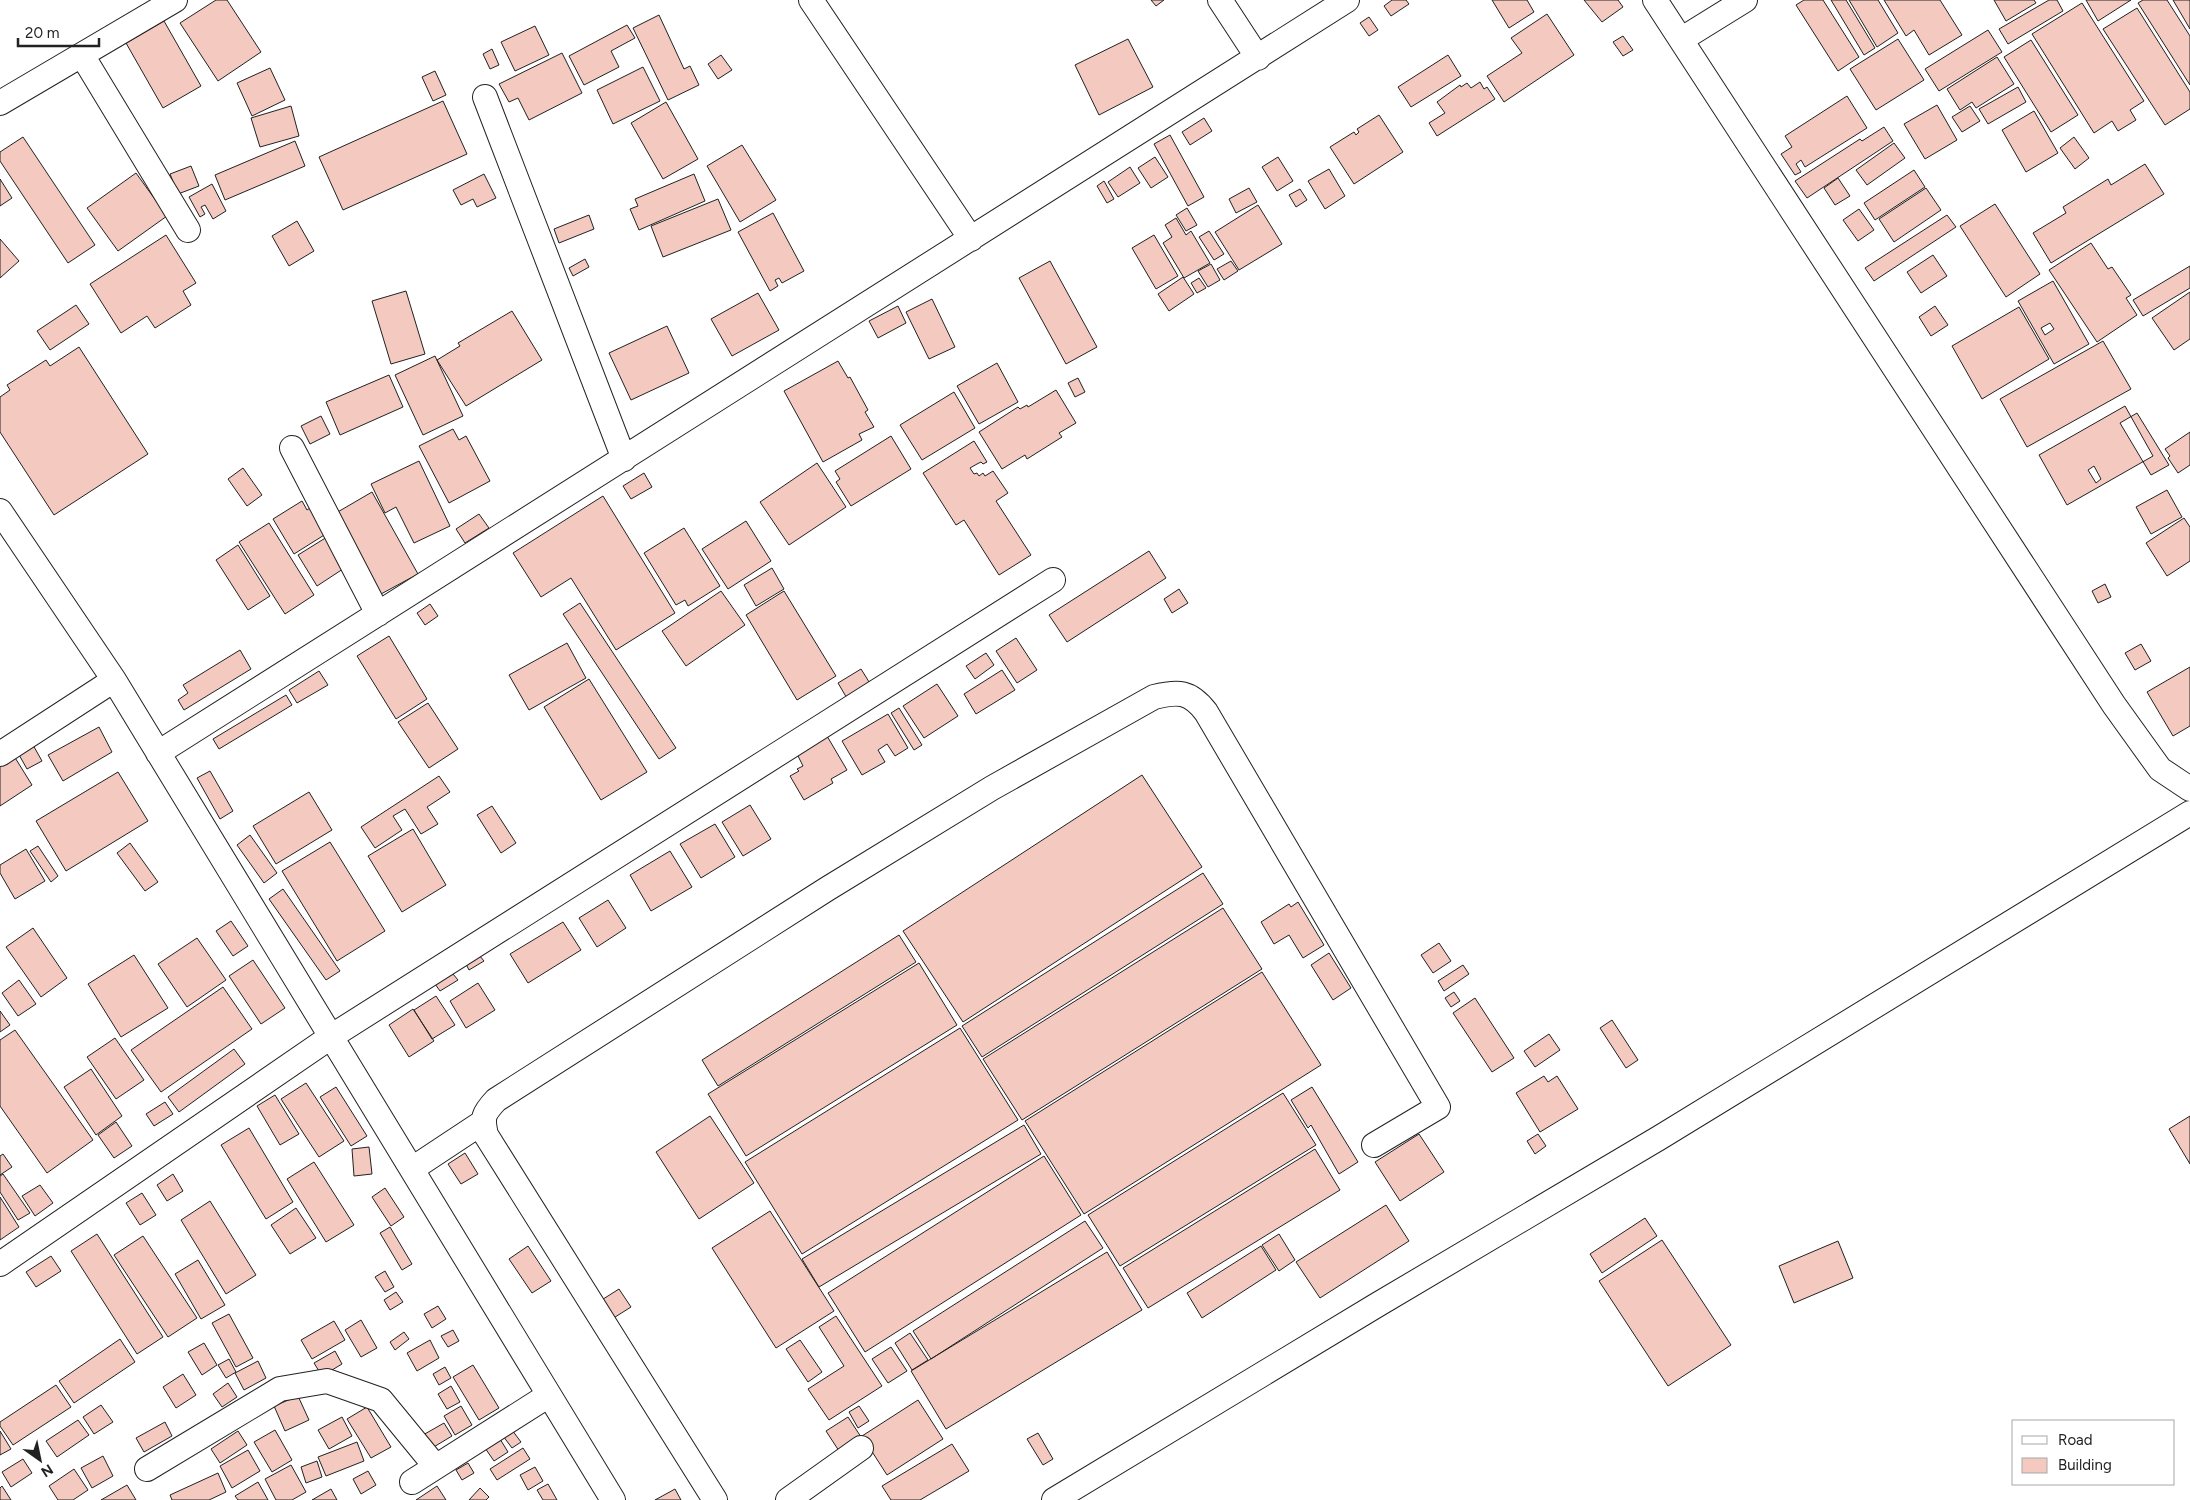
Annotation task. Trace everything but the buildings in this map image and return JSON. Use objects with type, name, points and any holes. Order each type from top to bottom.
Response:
[{"type":"street","points":[[0,103],[175,0]]},
{"type":"street","points":[[811,0],[971,239]]},
{"type":"street","points":[[1220,0],[1258,58]]},
{"type":"street","points":[[158,753],[1347,0]]},
{"type":"street","points":[[1655,0],[2114,705],[2160,769],[2190,789]]},
{"type":"street","points":[[1682,39],[1745,0]]},
{"type":"street","points":[[82,55],[188,230]]},
{"type":"street","points":[[485,96],[624,459]]},
{"type":"street","points":[[292,448],[378,614]]},
{"type":"street","points":[[0,511],[114,680],[613,1500]]},
{"type":"street","points":[[0,1264],[332,1036],[1053,580]]},
{"type":"street","points":[[0,754],[114,680]]},
{"type":"street","points":[[715,1500],[486,1135],[483,1122],[485,1112],[496,1100],[827,889],[1000,783],[1154,697],[1172,693],[1188,695],[1198,701],[1206,712],[1438,1107],[1374,1145]]},
{"type":"street","points":[[1054,1500],[1659,1138],[2190,813]]},
{"type":"street","points":[[412,1168],[483,1122]]},
{"type":"street","points":[[147,1469],[280,1388],[328,1381],[381,1400],[436,1467]]},
{"type":"street","points":[[412,1482],[549,1395]]},
{"type":"street","points":[[788,1500],[861,1448]]}]
